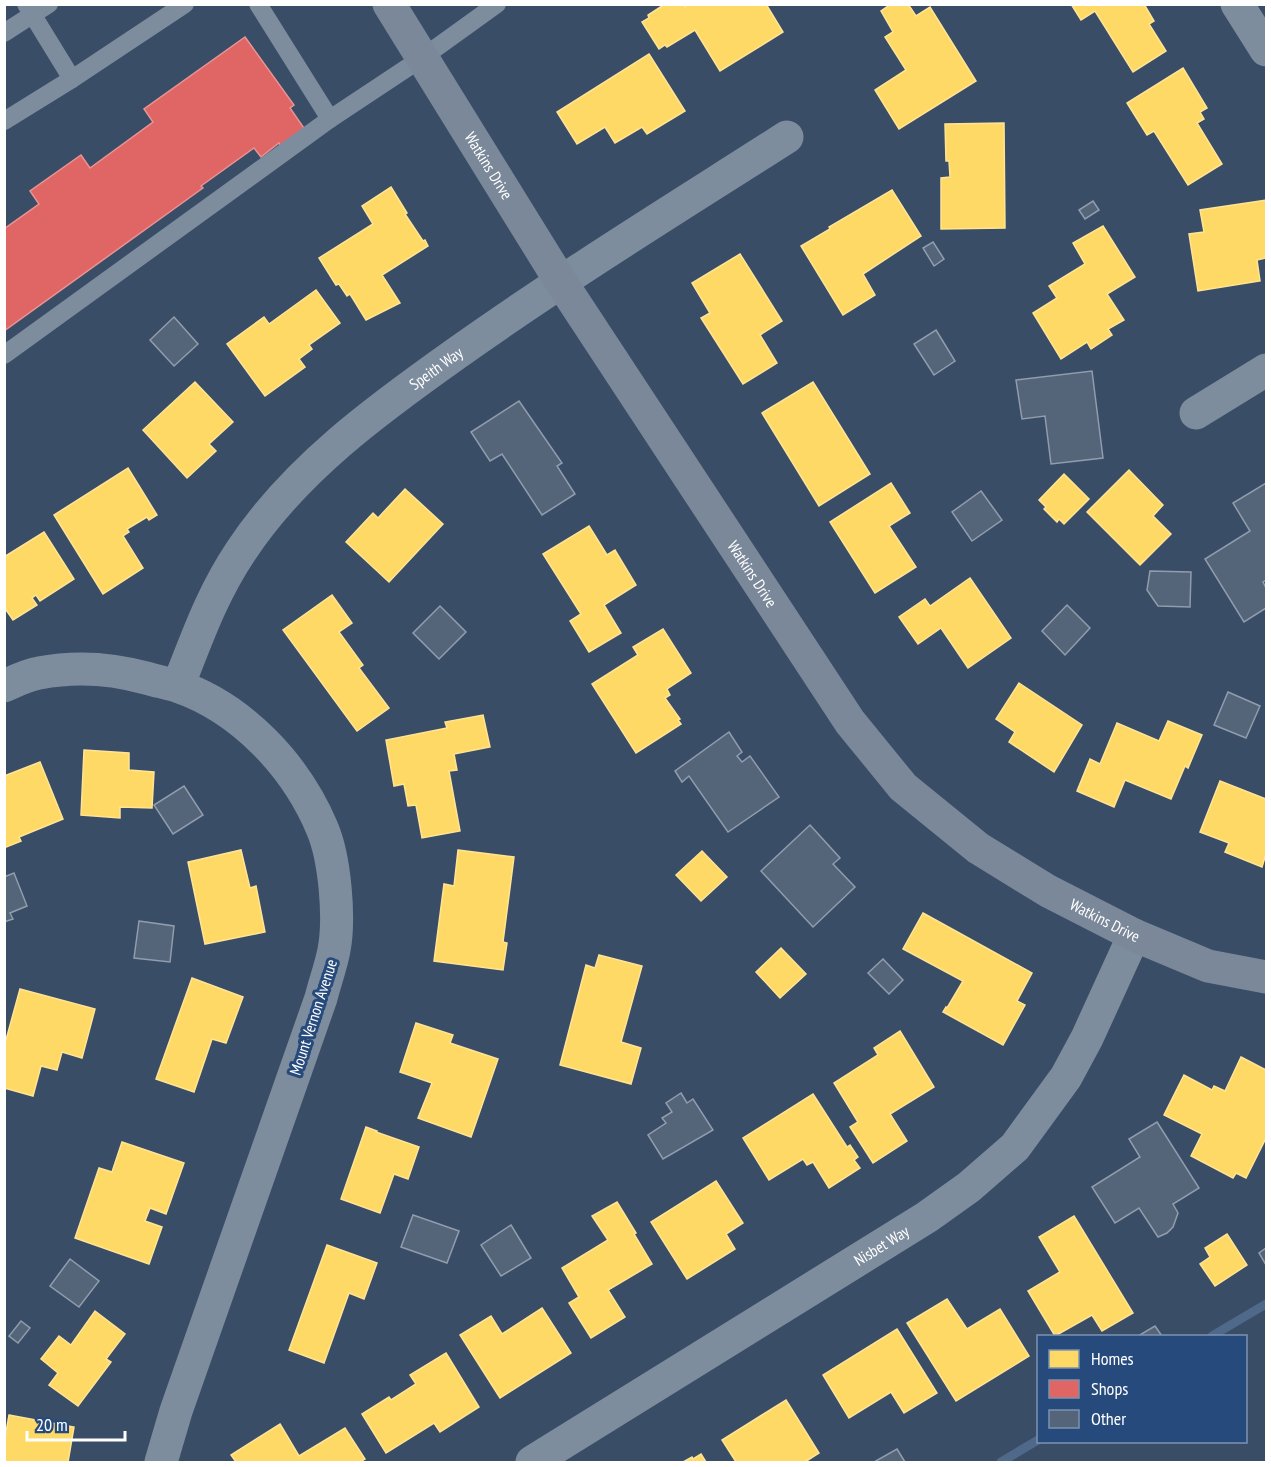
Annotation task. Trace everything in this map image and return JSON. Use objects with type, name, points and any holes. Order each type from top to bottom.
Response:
[{"type":"main road","name":"Watkins Drive","points":[[389,4],[561,282],[850,722],[903,787],[978,848],[1048,891],[1134,935],[1208,966],[1266,977]]},
{"type":"street","points":[[1238,4],[1266,50]]},
{"type":"street","name":"Speith Way","points":[[178,686],[213,596],[241,550],[273,508],[314,466],[405,390],[561,282],[787,137]]},
{"type":"street","points":[[1196,413],[1266,370]]},
{"type":"street","name":"Mount Vernon Avenue","points":[[4,686],[36,674],[66,669],[116,670],[178,686],[221,707],[256,735],[288,771],[322,829],[330,859],[336,898],[334,949],[321,998],[176,1411],[161,1462]]},
{"type":"street","name":"Nisbet Way","points":[[532,1462],[927,1217],[969,1187],[1016,1147],[1066,1077],[1087,1038],[1134,935]]},
{"type":"lane","points":[[4,33],[30,10],[49,4]]},
{"type":"lane","points":[[4,121],[186,4]]},
{"type":"lane","points":[[258,4],[330,119]]},
{"type":"lane","points":[[4,355],[330,119],[422,58],[497,4]]},
{"type":"lane","points":[[30,10],[72,79]]},
{"type":"building: Homes","points":[[665,4],[683,4],[685,7],[689,4],[766,4],[783,32],[720,71],[695,30],[667,47],[665,45],[659,49],[642,22],[649,18],[648,15]]},
{"type":"building: Homes","points":[[891,4],[908,4],[916,16],[930,7],[976,81],[899,129],[875,90],[906,70],[885,37],[893,32],[881,11]]},
{"type":"building: Homes","points":[[1071,4],[1144,4],[1154,21],[1149,24],[1166,51],[1133,72],[1095,11],[1081,20]]},
{"type":"building: Homes","points":[[649,54],[685,111],[647,134],[642,127],[615,143],[605,127],[577,144],[557,112]]},
{"type":"building: Homes","points":[[1183,68],[1207,108],[1200,112],[1204,119],[1197,123],[1222,164],[1188,185],[1154,131],[1147,135],[1127,103]]},
{"type":"building: Homes","points":[[1004,123],[1005,228],[941,229],[941,178],[950,177],[949,161],[946,161],[945,124]]},
{"type":"building: Homes","points":[[391,187],[407,213],[405,214],[428,246],[382,275],[400,303],[366,320],[350,294],[347,296],[339,284],[336,285],[319,258],[373,224],[362,206]]},
{"type":"building: Homes","points":[[892,190],[921,236],[863,274],[875,295],[843,315],[801,246]]},
{"type":"building: Homes","points":[[1266,200],[1266,258],[1257,260],[1260,281],[1198,291],[1189,234],[1204,232],[1200,210]]},
{"type":"building: Homes","points":[[1103,226],[1135,277],[1107,294],[1124,320],[1108,329],[1112,335],[1091,349],[1087,342],[1061,359],[1033,313],[1057,298],[1049,286],[1085,264],[1073,243]]},
{"type":"building: Homes","points":[[740,254],[782,321],[760,335],[777,363],[743,384],[701,318],[710,313],[692,283]]},
{"type":"building: Homes","points":[[316,290],[340,323],[309,345],[312,349],[299,359],[305,367],[265,396],[227,344],[264,317],[269,324]]},
{"type":"building: Homes","points":[[195,382],[233,422],[209,444],[216,451],[187,478],[143,430]]},
{"type":"building: Homes","points":[[813,382],[870,474],[819,506],[762,413]]},
{"type":"building: Homes","points":[[128,468],[157,515],[149,520],[147,517],[127,529],[129,532],[123,536],[143,568],[103,594],[54,515]]},
{"type":"building: Homes","points":[[1129,470],[1163,505],[1153,516],[1171,534],[1140,565],[1087,512]]},
{"type":"building: Homes","points":[[1064,474],[1089,499],[1064,524],[1059,519],[1057,522],[1044,509],[1046,507],[1039,500]]},
{"type":"building: Homes","points":[[891,483],[910,513],[889,526],[916,567],[875,593],[830,522]]},
{"type":"building: Homes","points":[[405,489],[443,524],[389,582],[346,542],[373,513],[378,518]]},
{"type":"building: Homes","points":[[589,526],[607,555],[615,550],[636,585],[604,605],[621,633],[589,652],[570,621],[581,614],[543,554]]},
{"type":"building: Homes","points":[[44,532],[74,579],[40,601],[36,595],[32,598],[37,605],[13,620],[4,607],[4,557]]},
{"type":"building: Homes","points":[[970,578],[1011,638],[968,668],[941,628],[918,644],[899,617],[925,599],[930,606]]},
{"type":"building: Homes","points":[[332,595],[352,623],[339,632],[363,665],[359,668],[389,708],[357,731],[283,630]]},
{"type":"building: Homes","points":[[663,629],[691,673],[667,689],[670,695],[665,698],[681,724],[636,753],[592,684],[638,655],[633,647]]},
{"type":"building: Homes","points":[[1019,683],[1082,725],[1054,772],[1009,742],[1015,732],[996,719]]},
{"type":"building: Homes","points":[[483,715],[490,747],[454,754],[457,770],[449,771],[460,831],[422,838],[416,805],[408,806],[404,784],[394,786],[386,740],[447,728],[445,722]]},
{"type":"building: Homes","points":[[1168,721],[1202,735],[1171,799],[1125,780],[1114,807],[1077,791],[1090,759],[1100,764],[1117,723],[1159,741]]},
{"type":"building: Homes","points":[[84,750],[129,753],[129,770],[154,772],[152,808],[120,807],[120,818],[81,815]]},
{"type":"building: Homes","points":[[40,762],[63,819],[19,837],[21,841],[4,848],[4,776]]},
{"type":"building: Homes","points":[[1220,781],[1266,799],[1266,854],[1262,867],[1225,852],[1229,843],[1200,832]]},
{"type":"building: Homes","points":[[241,850],[250,888],[256,886],[265,932],[205,944],[188,862]]},
{"type":"building: Homes","points":[[458,850],[514,857],[503,942],[507,943],[503,970],[434,961],[444,884],[454,886]]},
{"type":"building: Homes","points":[[702,851],[727,877],[701,901],[676,875]]},
{"type":"building: Homes","points":[[923,913],[1032,973],[1017,1001],[1025,1005],[1003,1045],[943,1012],[963,981],[903,949]]},
{"type":"building: Homes","points":[[781,948],[806,974],[780,998],[756,972]]},
{"type":"building: Homes","points":[[599,955],[642,966],[621,1042],[641,1048],[631,1084],[560,1065],[586,965],[595,968]]},
{"type":"building: Homes","points":[[192,978],[243,997],[226,1043],[212,1039],[194,1092],[156,1079]]},
{"type":"building: Homes","points":[[20,989],[95,1009],[82,1058],[62,1052],[57,1070],[41,1066],[33,1096],[4,1088],[4,1047]]},
{"type":"building: Homes","points":[[416,1023],[453,1035],[450,1043],[498,1059],[471,1137],[418,1118],[432,1083],[400,1072]]},
{"type":"building: Homes","points":[[900,1031],[934,1087],[890,1114],[907,1141],[873,1163],[850,1127],[858,1122],[834,1083],[878,1055],[874,1048]]},
{"type":"building: Homes","points":[[1241,1057],[1266,1070],[1266,1138],[1246,1178],[1236,1173],[1233,1178],[1191,1156],[1202,1134],[1164,1115],[1184,1075],[1212,1090],[1214,1086],[1225,1091]]},
{"type":"building: Homes","points":[[813,1094],[847,1147],[850,1145],[858,1157],[854,1160],[860,1168],[829,1188],[813,1162],[807,1165],[803,1159],[769,1180],[743,1138]]},
{"type":"building: Homes","points":[[366,1127],[419,1147],[408,1179],[394,1174],[380,1213],[341,1199]]},
{"type":"building: Homes","points":[[122,1142],[184,1163],[166,1214],[150,1208],[145,1221],[162,1227],[149,1264],[75,1238],[99,1168],[112,1172]]},
{"type":"building: Homes","points":[[716,1181],[743,1223],[726,1234],[735,1249],[687,1279],[651,1222]]},
{"type":"building: Homes","points":[[617,1202],[652,1264],[608,1290],[625,1317],[591,1338],[569,1303],[579,1297],[562,1268],[608,1240],[592,1216]]},
{"type":"building: Homes","points":[[1074,1216],[1133,1313],[1102,1331],[1092,1315],[1054,1335],[1028,1291],[1060,1272],[1039,1237]]},
{"type":"building: Homes","points":[[1227,1234],[1247,1265],[1215,1286],[1200,1264],[1210,1257],[1205,1248]]},
{"type":"building: Homes","points":[[327,1245],[377,1263],[364,1299],[349,1293],[324,1363],[289,1350]]},
{"type":"building: Homes","points":[[947,1299],[967,1329],[1000,1309],[1029,1356],[956,1401],[907,1323]]},
{"type":"building: Homes","points":[[542,1308],[571,1353],[500,1398],[460,1335],[491,1316],[502,1334]]},
{"type":"building: Homes","points":[[95,1311],[125,1334],[106,1359],[111,1362],[78,1406],[49,1385],[58,1373],[41,1359],[59,1336],[71,1345]]},
{"type":"building: Homes","points":[[897,1329],[937,1393],[904,1413],[891,1392],[849,1418],[823,1375]]},
{"type":"building: Homes","points":[[446,1353],[479,1407],[440,1432],[434,1423],[386,1453],[362,1414],[389,1397],[391,1400],[416,1384],[410,1375]]},
{"type":"building: Homes","points":[[786,1400],[819,1453],[805,1462],[736,1462],[722,1440]]},
{"type":"building: Homes","points":[[9,1415],[74,1427],[68,1462],[4,1462],[4,1443]]},
{"type":"building: Homes","points":[[280,1424],[299,1456],[345,1428],[365,1459],[360,1462],[236,1462],[231,1455]]},
{"type":"building: Homes","points":[[701,1454],[706,1462],[683,1462],[692,1457],[693,1459]]},
{"type":"building: Shops","points":[[245,37],[294,105],[290,108],[306,131],[282,149],[279,143],[261,157],[254,148],[201,186],[203,188],[4,331],[4,229],[39,204],[30,191],[81,155],[90,168],[153,122],[144,109]]},
{"type":"building: Other","points":[[1093,201],[1099,210],[1085,219],[1079,210]]},
{"type":"building: Other","points":[[933,242],[944,259],[934,266],[923,248]]},
{"type":"building: Other","points":[[174,317],[198,344],[174,366],[150,340]]},
{"type":"building: Other","points":[[936,330],[955,361],[934,375],[914,344]]},
{"type":"building: Other","points":[[1092,371],[1103,458],[1051,464],[1045,416],[1022,419],[1016,380]]},
{"type":"building: Other","points":[[519,401],[562,463],[557,466],[575,494],[542,515],[502,454],[490,461],[471,432]]},
{"type":"building: Other","points":[[1266,483],[1266,580],[1263,582],[1266,588],[1266,608],[1244,622],[1205,559],[1250,531],[1233,503]]},
{"type":"building: Other","points":[[981,491],[1002,520],[972,541],[952,512]]},
{"type":"building: Other","points":[[1150,571],[1191,572],[1190,607],[1158,606],[1147,590]]},
{"type":"building: Other","points":[[1067,605],[1090,628],[1065,655],[1042,631]]},
{"type":"building: Other","points":[[440,606],[466,632],[439,659],[413,633]]},
{"type":"building: Other","points":[[1228,692],[1260,706],[1246,738],[1214,725]]},
{"type":"building: Other","points":[[729,732],[742,752],[737,756],[742,762],[750,756],[779,797],[728,832],[689,776],[682,782],[675,771]]},
{"type":"building: Other","points":[[184,786],[203,815],[173,834],[154,805]]},
{"type":"building: Other","points":[[810,825],[840,858],[833,864],[855,887],[813,927],[761,871]]},
{"type":"building: Other","points":[[14,873],[27,906],[10,913],[13,919],[4,922],[4,877]]},
{"type":"building: Other","points":[[139,921],[174,926],[170,962],[134,958]]},
{"type":"building: Other","points":[[883,959],[903,980],[889,994],[868,973]]},
{"type":"building: Other","points":[[681,1093],[687,1103],[693,1099],[713,1130],[663,1159],[648,1135],[666,1123],[662,1118],[672,1112],[666,1103]]},
{"type":"building: Other","points":[[1157,1122],[1199,1188],[1173,1204],[1178,1213],[1173,1227],[1158,1237],[1139,1208],[1115,1223],[1092,1187],[1140,1157],[1129,1139]]},
{"type":"building: Other","points":[[413,1215],[459,1231],[447,1263],[401,1247]]},
{"type":"building: Other","points":[[511,1225],[531,1258],[501,1276],[481,1245]]},
{"type":"building: Other","points":[[1266,1248],[1266,1265],[1259,1253]]},
{"type":"building: Other","points":[[70,1259],[99,1281],[79,1307],[50,1286]]},
{"type":"building: Other","points":[[21,1321],[30,1328],[18,1343],[9,1336]]},
{"type":"building: Other","points":[[1155,1326],[1161,1335],[1140,1335]]},
{"type":"building: Other","points":[[897,1449],[905,1462],[874,1462]]},
{"type":"waterway","points":[[1214,1335],[1266,1304]]},
{"type":"waterway","points":[[1001,1462],[1037,1441]]}]
